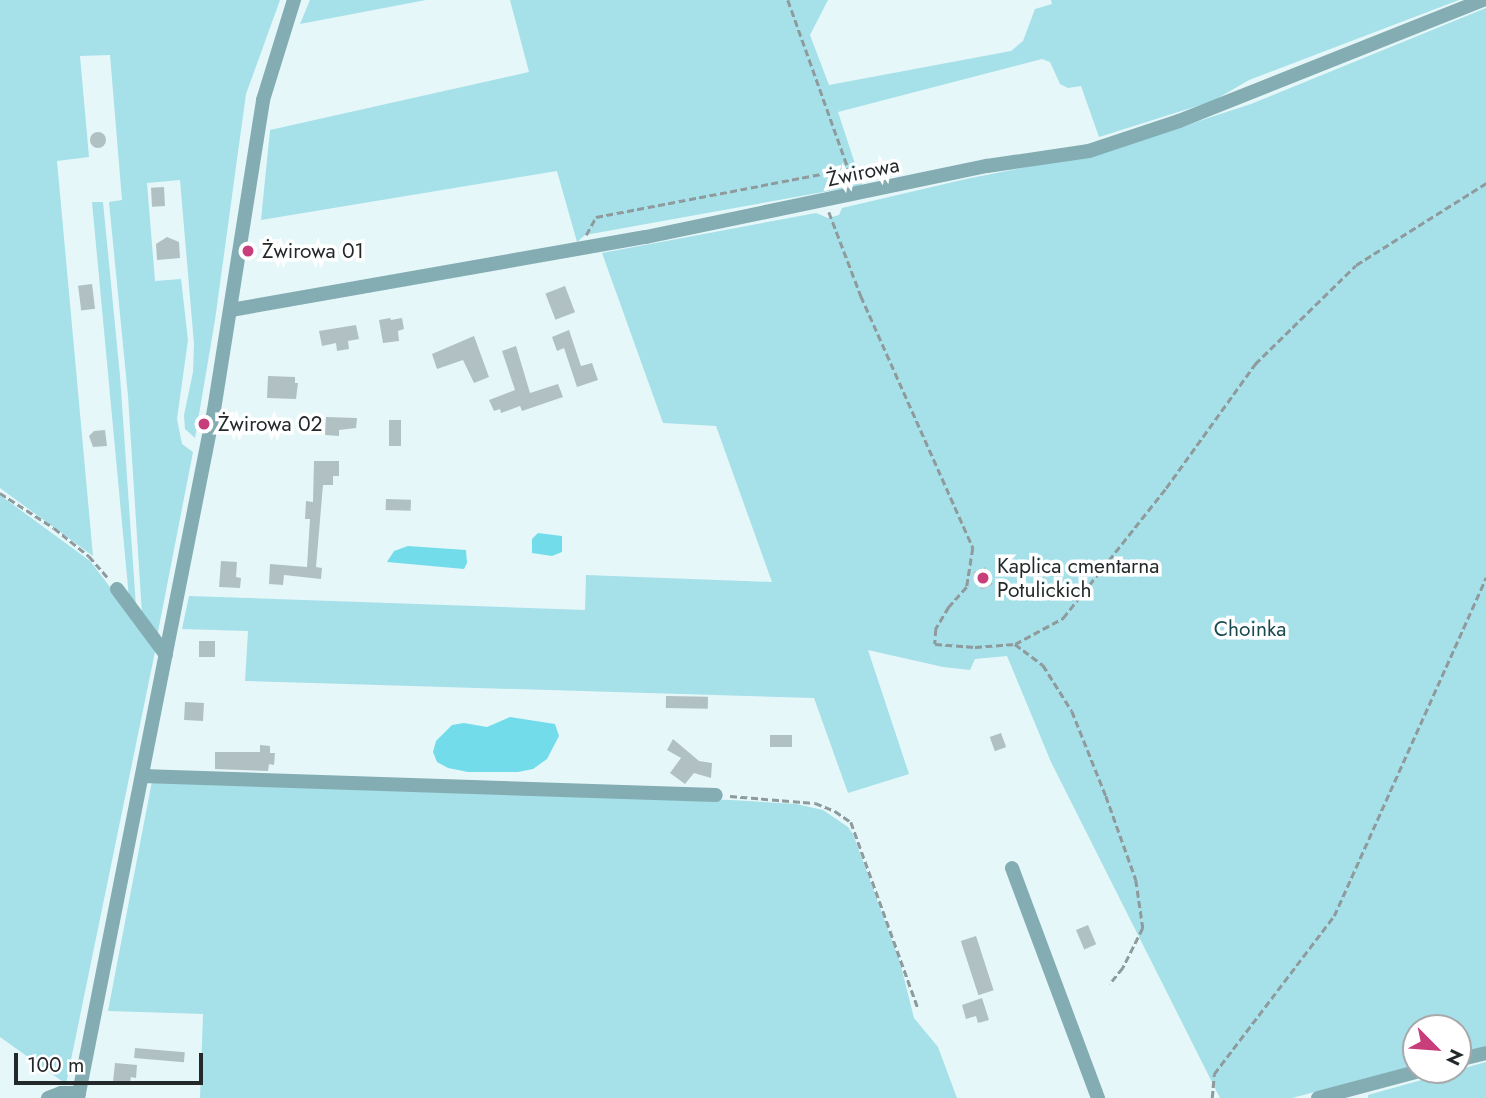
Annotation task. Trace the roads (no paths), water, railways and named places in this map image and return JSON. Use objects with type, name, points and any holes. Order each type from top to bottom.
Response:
[{"type":"street","points":[[48,1098],[61,1093],[79,1095],[231,310],[263,100],[294,0]]},
{"type":"street","name":"Żwirowa","points":[[231,310],[858,196],[987,166],[1089,151],[1179,121],[1483,0]]},
{"type":"street","points":[[117,589],[166,655]]},
{"type":"street","points":[[142,776],[716,795]]},
{"type":"street","points":[[1012,868],[1098,1098]]},
{"type":"street","points":[[1318,1098],[1402,1076]]},
{"type":"place","name":"Żwirowa 01","points":[[248,251]]},
{"type":"place","name":"Żwirowa 02","points":[[204,424]]},
{"type":"place","name":"Kaplica cmentarna Potulickich","points":[[983,578]]},
{"type":"park label","name":"Choinka","points":[[1250,629]]}]
